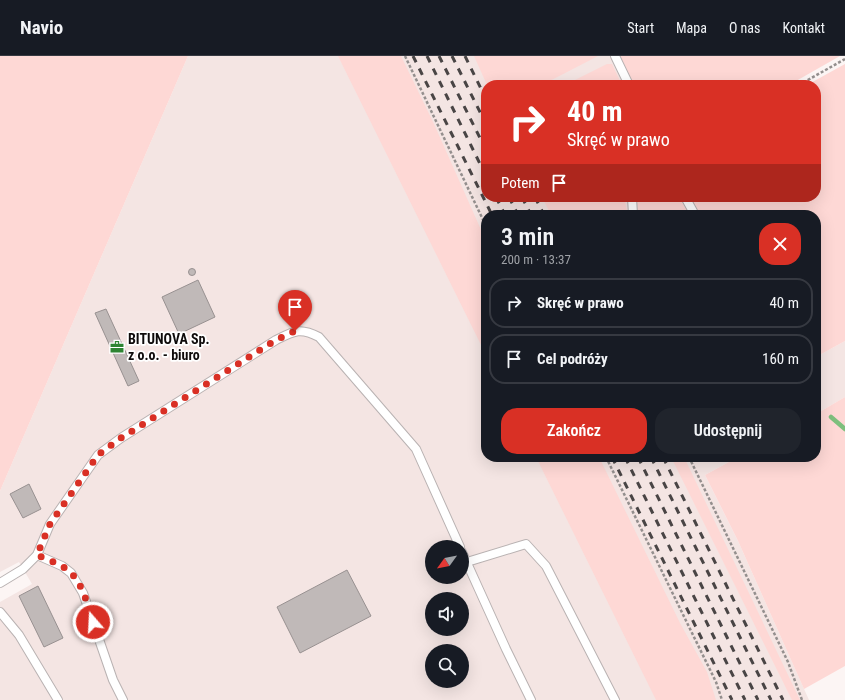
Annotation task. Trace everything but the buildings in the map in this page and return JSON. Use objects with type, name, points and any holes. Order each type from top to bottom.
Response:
[{"type":"lane","points":[[615,56],[627,80]]},
{"type":"lane","points":[[0,583],[23,569],[37,555],[50,524],[98,455],[121,438],[276,340],[295,331],[308,331],[319,337],[416,449],[457,540]]},
{"type":"lane","points":[[469,561],[526,544],[535,552],[546,566],[615,700]]},
{"type":"lane","points":[[37,555],[62,566],[71,573],[83,593],[113,680],[123,700]]},
{"type":"lane","points":[[469,566],[531,700]]},
{"type":"lane","points":[[0,612],[19,635],[58,700]]},
{"type":"path","points":[[404,56],[481,216]]},
{"type":"path","points":[[808,80],[845,60]]},
{"type":"path","points":[[608,462],[716,682],[722,700]]},
{"type":"path","points":[[691,462],[788,662],[802,700]]},
{"type":"shaded area","points":[[0,56],[188,56],[0,491]]},
{"type":"shaded area","points":[[188,56],[641,56],[653,80],[481,80],[481,202],[703,202],[707,210],[481,210],[481,462],[729,462],[705,475],[738,541],[809,700],[0,700],[0,602],[32,584],[19,562],[0,572],[0,491]]},
{"type":"shaded area","points":[[338,56],[401,56],[434,124],[481,230],[481,345]]},
{"type":"shaded area","points":[[474,56],[598,56],[552,80],[485,80]]},
{"type":"shaded area","points":[[618,56],[840,56],[798,80],[630,80]]},
{"type":"shaded area","points":[[607,64],[612,64],[620,80],[575,80]]},
{"type":"shaded area","points":[[845,64],[845,341],[821,354],[821,210],[698,210],[694,202],[821,202],[821,80],[816,80]]},
{"type":"shaded area","points":[[544,202],[625,202],[627,210],[548,210]]},
{"type":"shaded area","points":[[637,202],[682,202],[686,210],[638,210]]},
{"type":"shaded area","points":[[845,341],[845,397],[821,411],[821,354]]},
{"type":"shaded area","points":[[845,397],[845,666],[804,689],[738,541],[705,475],[729,462],[821,462],[821,411]]},
{"type":"shaded area","points":[[538,462],[601,462],[680,623],[707,672],[716,700],[656,700]]},
{"type":"shaded area","points":[[673,462],[686,462],[800,700],[792,700]]},
{"type":"waterway","points":[[831,417],[845,429]]},
{"type":"railway","points":[[413,56],[481,193]]},
{"type":"railway","points":[[427,56],[481,166]]},
{"type":"railway","points":[[439,56],[481,140]]},
{"type":"railway","points":[[452,56],[481,114]]},
{"type":"railway","points":[[465,56],[481,89]]},
{"type":"railway","points":[[486,202],[490,210]]},
{"type":"railway","points":[[498,202],[502,210]]},
{"type":"railway","points":[[512,202],[516,210]]},
{"type":"railway","points":[[524,202],[528,210]]},
{"type":"railway","points":[[538,202],[542,210]]},
{"type":"railway","points":[[614,462],[732,700]]},
{"type":"railway","points":[[627,462],[745,700]]},
{"type":"railway","points":[[640,462],[758,700]]},
{"type":"railway","points":[[653,462],[771,700]]},
{"type":"railway","points":[[665,462],[783,700]]},
{"type":"place","name":"BITUNOVA Sp. z o.o. - biuro","points":[[117,347]]},
{"type":"route","points":[[93,622],[83,593],[71,573],[62,566],[37,555],[45,540],[50,524],[98,455],[121,438],[276,340],[295,331]]}]
